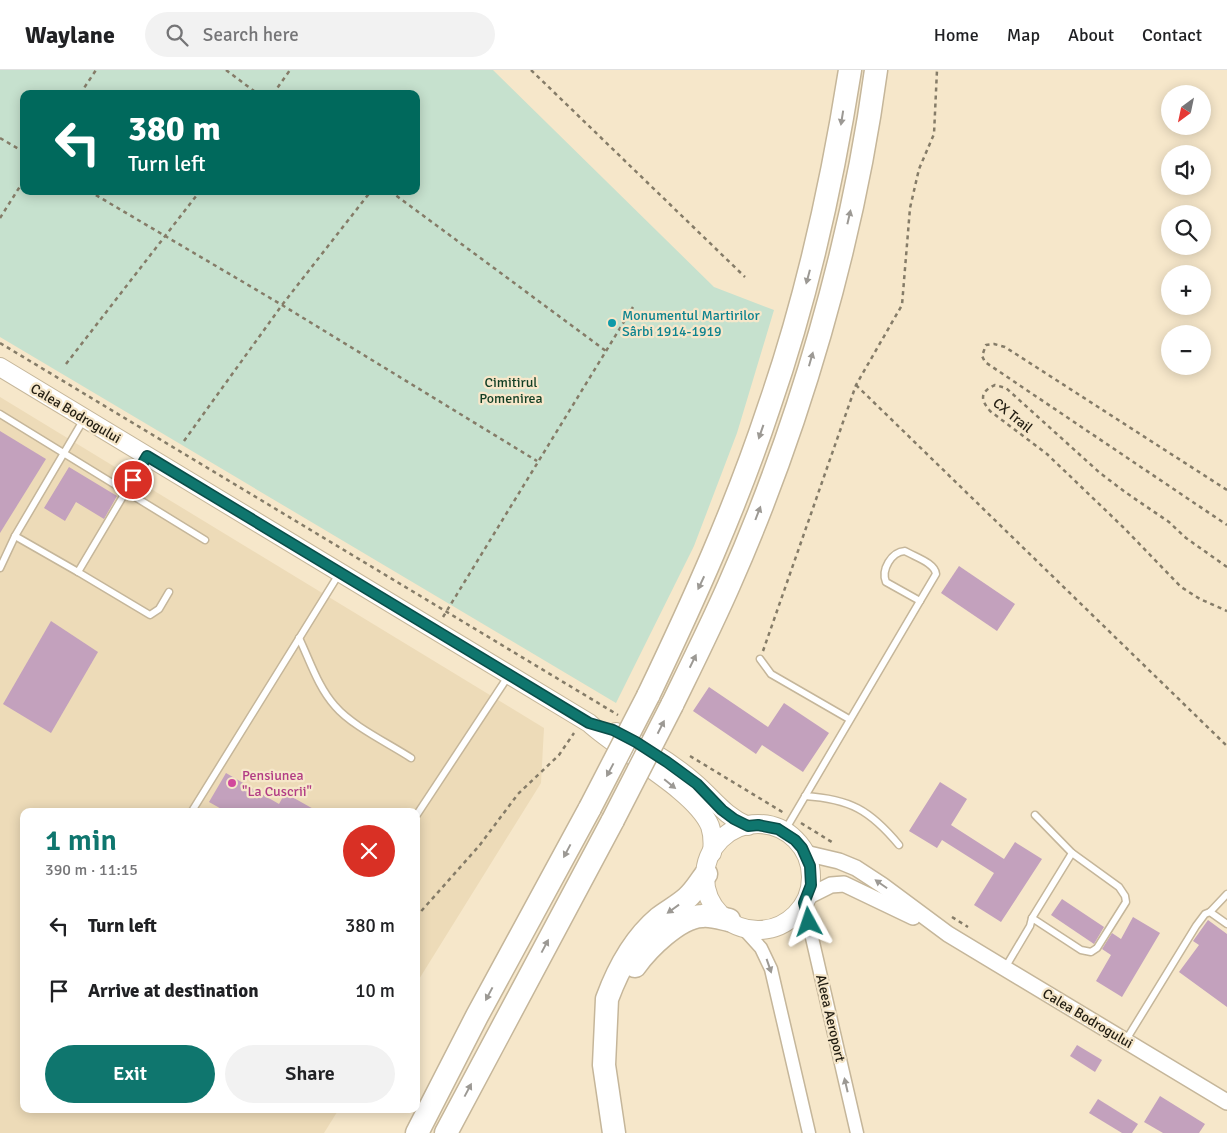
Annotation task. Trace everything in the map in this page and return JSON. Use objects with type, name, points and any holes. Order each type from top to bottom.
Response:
[{"type":"highway","points":[[417,1133],[477,1016],[590,808],[648,696],[706,574],[770,406],[812,261],[832,171],[850,70]]},
{"type":"highway","points":[[446,1133],[613,820],[672,705],[729,584],[758,514],[793,417],[823,321],[841,251],[864,142],[876,70]]},
{"type":"highway","points":[[614,1133],[604,1065],[607,999],[614,979],[647,929],[687,898],[709,863]]},
{"type":"highway","points":[[605,1033],[624,984],[650,948],[676,928],[696,916],[711,916],[735,924]]},
{"type":"main road","name":"Calea Bodrogului","points":[[1,370],[510,674],[586,721],[608,740],[661,777],[697,808],[709,824],[712,832],[709,863],[707,887],[712,903],[735,924],[760,930],[778,926],[793,917],[806,900],[811,876],[810,866],[804,852],[795,840],[789,822],[768,826],[748,826],[729,834],[722,839],[709,863]]},
{"type":"main road","name":"Calea Bodrogului","points":[[586,721],[613,730],[667,762],[697,784],[730,817],[748,826]]},
{"type":"street","name":"Calea Bodrogului","points":[[804,852],[839,861],[856,868],[948,934],[1227,1102]]},
{"type":"street","name":"Calea Bodrogului","points":[[806,900],[831,885],[844,884],[948,934]]},
{"type":"street","name":"Aleea Aeroport","points":[[806,900],[857,1133]]},
{"type":"street","points":[[735,924],[761,948],[771,969],[809,1133]]},
{"type":"lane","points":[[0,414],[205,540]]},
{"type":"lane","points":[[0,568],[15,536],[84,418]]},
{"type":"lane","points":[[78,572],[147,456]]},
{"type":"lane","points":[[15,536],[150,615],[159,609],[169,592]]},
{"type":"lane","points":[[789,822],[849,719],[920,601],[936,574],[936,570],[932,566],[905,551],[899,552],[893,556],[884,572],[886,582],[920,601]]},
{"type":"lane","points":[[194,808],[340,572]]},
{"type":"lane","points":[[300,638],[324,692],[335,707],[347,718],[411,758]]},
{"type":"lane","points":[[760,659],[771,674],[849,719]]},
{"type":"lane","points":[[420,810],[510,674]]},
{"type":"lane","points":[[805,796],[842,801],[864,811],[883,826],[899,845]]},
{"type":"lane","points":[[1032,918],[1081,950],[1091,952],[1097,948],[1126,902],[1120,888],[1072,853],[1035,815]]},
{"type":"lane","points":[[1005,969],[1030,926],[1032,918],[1072,853]]},
{"type":"lane","points":[[1125,1041],[1196,926],[1205,914],[1210,912],[1227,894]]},
{"type":"lane","points":[[1210,912],[1227,924]]},
{"type":"path","points":[[83,90],[96,70]]},
{"type":"path","points":[[226,70],[253,90]]},
{"type":"path","points":[[276,90],[290,70]]},
{"type":"path","points":[[531,70],[745,277]]},
{"type":"path","points":[[760,659],[856,385],[902,306],[910,208],[918,169],[934,134],[937,70]]},
{"type":"path","points":[[0,138],[20,150]]},
{"type":"path","points":[[0,218],[20,186]]},
{"type":"path","points":[[96,195],[282,305],[538,461]]},
{"type":"path","points":[[66,364],[166,238],[197,195]]},
{"type":"path","points":[[184,441],[282,305],[368,195]]},
{"type":"path","points":[[395,195],[606,351]]},
{"type":"path","points":[[435,629],[633,307]]},
{"type":"path","points":[[0,343],[626,719]]},
{"type":"path","name":"CX Trail","points":[[1227,490],[1005,347],[994,344],[986,345],[983,350],[982,356],[985,362],[1227,525]]},
{"type":"path","points":[[856,385],[1227,746]]},
{"type":"path","name":"CX Trail","points":[[1227,567],[1100,473],[1006,388],[995,385],[986,389],[983,403],[990,411],[1046,454],[1123,527],[1181,587],[1200,599],[1227,611]]},
{"type":"path","points":[[420,913],[480,846],[518,794],[559,755],[586,721]]},
{"type":"path","points":[[686,754],[789,822],[819,834]]},
{"type":"shaded area","points":[[0,397],[544,728],[541,783],[420,978],[420,808],[20,808],[20,1113],[336,1113],[324,1133],[0,1133]]},
{"type":"green space","name":"Cimitirul Pomenirea","points":[[0,70],[493,70],[714,287],[774,310],[737,433],[694,546],[616,703],[0,337]]},
{"type":"building","points":[[0,431],[46,459],[0,533]]},
{"type":"building","points":[[69,467],[117,496],[104,519],[76,502],[65,521],[44,508]]},
{"type":"building","points":[[959,566],[1015,604],[997,631],[941,593]]},
{"type":"building","points":[[51,621],[98,652],[51,733],[3,704]]},
{"type":"building","points":[[709,687],[768,727],[784,703],[829,733],[803,772],[762,745],[756,754],[693,711]]},
{"type":"building","name":"Pensiunea \"La Cuscrii\"","points":[[226,773],[279,804],[285,793],[312,808],[220,808],[209,802]]},
{"type":"building","points":[[940,782],[967,799],[951,825],[1004,859],[1015,842],[1042,859],[1001,922],[974,905],[994,873],[942,840],[937,848],[909,831]]},
{"type":"building","points":[[1062,899],[1104,927],[1094,944],[1051,915]]},
{"type":"building","points":[[1133,917],[1160,933],[1122,997],[1096,981],[1111,955],[1102,949],[1112,933],[1121,939]]},
{"type":"building","points":[[1208,920],[1227,934],[1227,1007],[1179,972],[1199,945],[1193,941]]},
{"type":"building","points":[[1077,1045],[1102,1060],[1095,1072],[1070,1056]]},
{"type":"building","points":[[1160,1096],[1205,1124],[1199,1133],[1163,1133],[1144,1122]]},
{"type":"building","points":[[1098,1099],[1138,1124],[1132,1133],[1122,1133],[1089,1113]]},
{"type":"place","name":"Monumentul Martirilor Sârbi 1914-1919","points":[[612,323]]},
{"type":"place","name":"Pensiunea \"La Cuscrii\"","points":[[232,783]]},
{"type":"route","points":[[133,480],[147,456],[589,723],[613,730],[636,742],[681,771],[730,817],[748,826],[768,826],[787,833],[802,848],[810,866],[811,885],[804,903],[809,922]]}]
